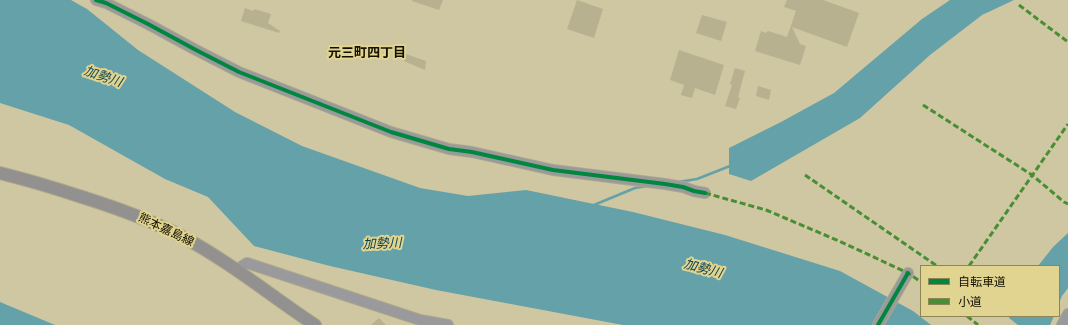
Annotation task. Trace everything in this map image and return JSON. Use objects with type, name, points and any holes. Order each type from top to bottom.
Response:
[{"type":"main road","name":"熊本嘉島線","points":[[0,173],[29,180],[132,214],[159,225],[183,237],[236,270],[315,325]]},
{"type":"street","points":[[96,0],[106,3],[148,24],[239,72],[398,134],[449,149],[472,152],[553,170],[665,184],[705,193]]},
{"type":"street","points":[[236,270],[248,263],[420,320],[448,325]]},
{"type":"street","points":[[878,325],[908,274]]},
{"type":"street","points":[[1062,325],[1068,314]]},
{"type":"water","name":"加勢川","points":[[0,0],[71,0],[87,9],[138,50],[235,112],[302,146],[420,188],[468,196],[526,190],[633,212],[725,235],[840,271],[913,311],[931,325],[623,325],[436,290],[330,266],[254,246],[208,197],[165,179],[69,125],[0,103]]},
{"type":"water","points":[[950,0],[1014,0],[982,15],[930,55],[860,118],[751,181],[729,174],[729,148],[834,93],[922,19]]},
{"type":"water","points":[[1068,233],[1068,288],[1060,301],[1060,265],[1039,265],[1053,247]]},
{"type":"water","points":[[0,302],[55,325],[0,325]]},
{"type":"water","points":[[1054,317],[1050,325],[1018,325],[1009,318]]},
{"type":"building","points":[[412,0],[443,0],[439,10]]},
{"type":"building","points":[[577,0],[603,9],[594,38],[567,29]]},
{"type":"building","points":[[787,0],[823,0],[859,13],[847,47],[792,27],[800,44],[806,46],[800,65],[755,51],[761,31],[766,33],[768,31],[787,37],[796,11],[784,7]]},
{"type":"building","points":[[245,8],[271,14],[268,23],[280,31],[279,33],[241,21]]},
{"type":"building","points":[[702,15],[727,22],[721,41],[696,33]]},
{"type":"building","points":[[679,50],[724,65],[715,95],[695,88],[692,98],[681,95],[684,85],[670,80]]},
{"type":"building","points":[[406,54],[426,61],[425,70],[404,61]]},
{"type":"building","points":[[735,68],[745,71],[738,97],[740,98],[736,109],[725,106],[732,85],[730,84]]},
{"type":"building","points":[[758,86],[771,90],[769,100],[756,96]]},
{"type":"building","points":[[379,318],[386,325],[371,325]]},
{"type":"waterway","points":[[678,182],[697,179],[730,166]]},
{"type":"waterway","points":[[594,205],[635,188],[647,186]]},
{"type":"marked path","points":[[1019,5],[1068,42]]},
{"type":"marked path","points":[[923,105],[1032,175],[1068,204]]},
{"type":"marked path","points":[[970,265],[1068,124]]},
{"type":"marked path","points":[[805,175],[936,265]]},
{"type":"marked path","points":[[705,193],[766,210],[839,241],[908,273],[920,281]]},
{"type":"marked path","points":[[968,317],[978,325]]},
{"type":"cycle path","points":[[96,0],[106,3],[148,24],[239,72],[391,132],[449,149],[472,152],[553,170],[665,184],[705,193]]},
{"type":"cycle path","points":[[878,325],[908,273]]},
{"type":"district","name":"元三町四丁目","points":[[367,53]]}]
